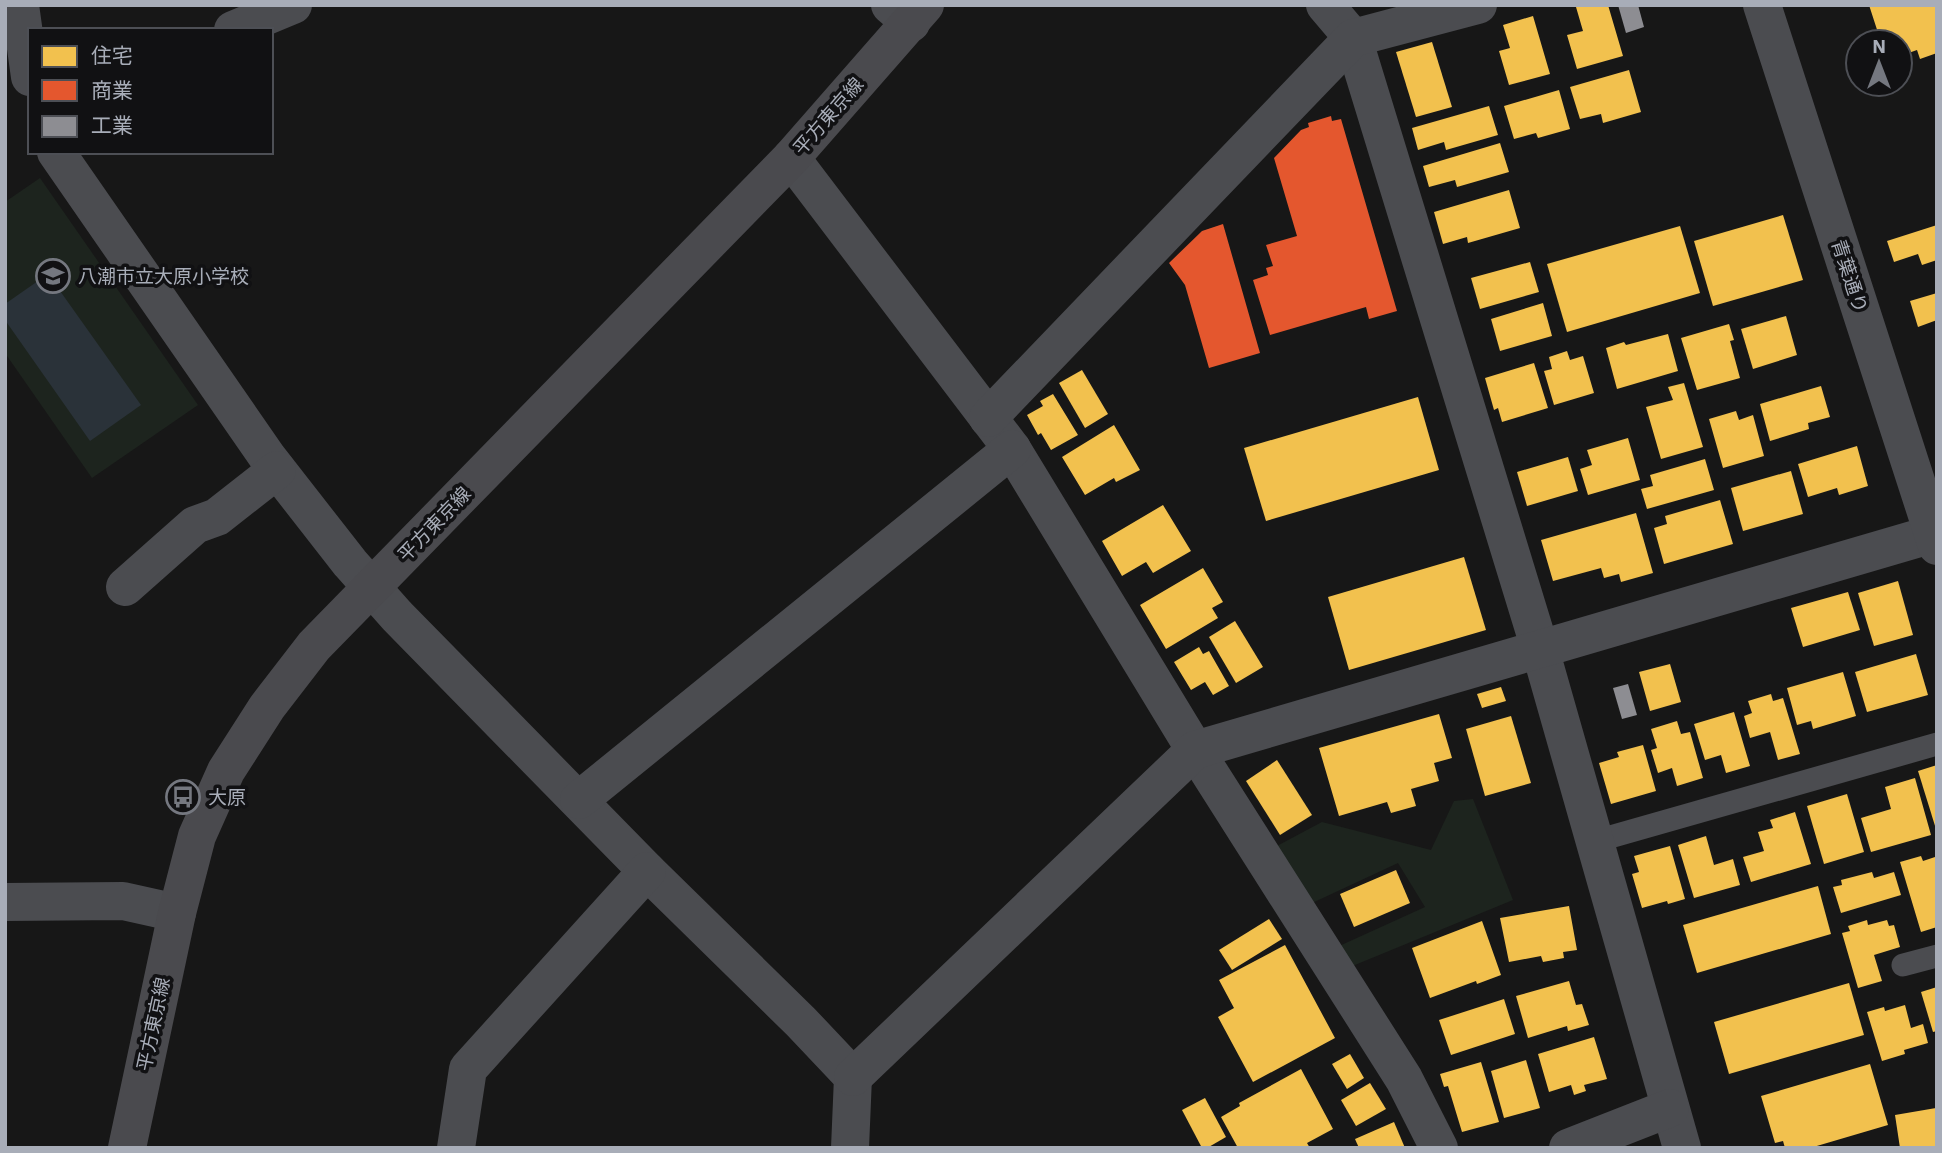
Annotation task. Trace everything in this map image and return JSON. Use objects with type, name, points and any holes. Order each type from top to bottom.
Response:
[{"type":"main road","name":"平方東京線","points":[[135,1147],[177,914],[197,836],[226,771],[267,707],[314,646],[791,158],[909,11]]},
{"type":"street","points":[[20,5],[28,63]]},
{"type":"street","points":[[238,28],[293,5]]},
{"type":"street","points":[[1325,5],[1353,38],[1540,649],[1682,1148]]},
{"type":"street","points":[[988,418],[1353,38],[1478,5]]},
{"type":"street","name":"青葉通り","points":[[1762,5],[1935,540]]},
{"type":"street","points":[[57,154],[277,470],[350,563],[397,616],[853,1077]]},
{"type":"street","points":[[791,158],[1012,449],[1195,750],[1405,1079],[1439,1148]]},
{"type":"street","points":[[579,800],[1012,449]]},
{"type":"street","points":[[125,587],[195,525],[217,517],[277,470]]},
{"type":"street","points":[[850,1148],[853,1077],[1195,750],[1540,649],[1935,540]]},
{"type":"street","points":[[456,1148],[468,1069],[647,871]]},
{"type":"street","points":[[5,902],[123,901],[177,914]]},
{"type":"street","points":[[1568,1148],[1670,1108]]},
{"type":"lane","points":[[1596,841],[1937,744]]},
{"type":"lane","points":[[1903,965],[1937,956]]},
{"type":"shaded area","name":"八潮市立大原小学校","points":[[40,178],[198,405],[92,478],[5,353],[5,202]]},
{"type":"shaded area","points":[[48,274],[141,405],[90,441],[5,320],[5,304]]},
{"type":"shaded area","points":[[1473,799],[1513,900],[1350,967],[1337,947],[1425,907],[1398,863],[1310,904],[1275,847],[1322,822],[1431,850],[1454,801]]},
{"type":"building: 住宅","points":[[1608,5],[1623,56],[1577,69],[1567,35],[1583,31],[1576,7]]},
{"type":"building: 住宅","points":[[1869,5],[1937,5],[1937,53],[1920,59],[1917,50],[1914,51],[1914,28],[1876,28]]},
{"type":"building: 住宅","points":[[1533,16],[1550,74],[1509,85],[1499,51],[1510,48],[1503,25]]},
{"type":"building: 住宅","points":[[1432,42],[1452,107],[1416,117],[1396,52]]},
{"type":"building: 住宅","points":[[1629,70],[1641,112],[1603,123],[1601,114],[1580,119],[1570,87]]},
{"type":"building: 住宅","points":[[1559,90],[1570,129],[1538,138],[1536,133],[1514,139],[1504,106]]},
{"type":"building: 住宅","points":[[1489,106],[1498,135],[1446,150],[1444,142],[1418,150],[1412,128]]},
{"type":"building: 住宅","points":[[1500,143],[1509,172],[1457,187],[1455,180],[1429,187],[1423,166]]},
{"type":"building: 住宅","points":[[1509,190],[1520,228],[1468,243],[1467,237],[1443,244],[1434,212]]},
{"type":"building: 住宅","points":[[1783,215],[1803,280],[1713,306],[1694,241]]},
{"type":"building: 住宅","points":[[1937,225],[1937,260],[1922,265],[1918,254],[1894,262],[1887,241]]},
{"type":"building: 住宅","points":[[1680,226],[1700,293],[1567,332],[1547,264]]},
{"type":"building: 住宅","points":[[1530,262],[1539,292],[1480,309],[1471,278]]},
{"type":"building: 住宅","points":[[1937,293],[1937,320],[1918,327],[1910,301]]},
{"type":"building: 住宅","points":[[1543,303],[1552,336],[1500,351],[1491,319]]},
{"type":"building: 住宅","points":[[1786,316],[1797,355],[1753,369],[1741,329]]},
{"type":"building: 住宅","points":[[1729,324],[1734,340],[1730,341],[1740,378],[1697,390],[1681,338]]},
{"type":"building: 住宅","points":[[1668,334],[1678,371],[1617,389],[1606,348]]},
{"type":"building: 住宅","points":[[1567,351],[1570,360],[1583,356],[1594,393],[1554,405],[1544,371],[1552,369],[1549,357]]},
{"type":"building: 住宅","points":[[1534,363],[1548,408],[1502,422],[1498,408],[1494,410],[1485,378]]},
{"type":"building: 住宅","points":[[1082,370],[1108,414],[1085,428],[1059,383]]},
{"type":"building: 住宅","points":[[1684,383],[1703,447],[1661,459],[1646,407],[1673,400],[1668,387]]},
{"type":"building: 住宅","points":[[1821,386],[1830,417],[1808,423],[1809,429],[1770,441],[1760,404]]},
{"type":"building: 住宅","points":[[1053,394],[1078,435],[1051,450],[1041,433],[1038,435],[1027,415],[1043,406],[1040,401]]},
{"type":"building: 住宅","points":[[1418,397],[1439,470],[1266,521],[1244,448]]},
{"type":"building: 住宅","points":[[1736,411],[1739,420],[1753,415],[1764,456],[1723,468],[1709,419]]},
{"type":"building: 住宅","points":[[1114,425],[1140,470],[1116,482],[1114,478],[1085,495],[1062,457]]},
{"type":"building: 住宅","points":[[1628,438],[1640,480],[1588,495],[1580,469],[1592,465],[1587,450]]},
{"type":"building: 住宅","points":[[1857,446],[1868,486],[1839,495],[1837,488],[1808,497],[1798,464]]},
{"type":"building: 住宅","points":[[1568,457],[1578,491],[1527,506],[1517,472]]},
{"type":"building: 住宅","points":[[1705,459],[1714,490],[1647,509],[1641,489],[1653,486],[1650,475]]},
{"type":"building: 住宅","points":[[1791,471],[1803,514],[1743,531],[1731,488]]},
{"type":"building: 住宅","points":[[1720,500],[1733,544],[1664,564],[1654,528],[1667,524],[1665,516]]},
{"type":"building: 住宅","points":[[1163,505],[1191,551],[1153,573],[1146,562],[1122,576],[1102,541]]},
{"type":"building: 住宅","points":[[1636,513],[1653,573],[1621,582],[1619,574],[1604,578],[1601,568],[1553,581],[1541,540]]},
{"type":"building: 住宅","points":[[1464,557],[1486,630],[1349,670],[1328,597]]},
{"type":"building: 住宅","points":[[1203,568],[1223,602],[1212,608],[1218,618],[1166,649],[1140,605]]},
{"type":"building: 住宅","points":[[1898,581],[1913,635],[1874,646],[1858,593]]},
{"type":"building: 住宅","points":[[1848,592],[1860,630],[1803,647],[1791,608]]},
{"type":"building: 住宅","points":[[1235,621],[1263,667],[1236,683],[1209,637]]},
{"type":"building: 住宅","points":[[1199,647],[1203,654],[1209,651],[1229,686],[1213,695],[1205,682],[1191,690],[1174,662]]},
{"type":"building: 住宅","points":[[1916,654],[1928,695],[1867,712],[1855,672]]},
{"type":"building: 住宅","points":[[1670,664],[1681,702],[1650,711],[1639,672]]},
{"type":"building: 住宅","points":[[1843,672],[1856,716],[1813,729],[1811,721],[1797,725],[1787,688]]},
{"type":"building: 住宅","points":[[1501,687],[1506,701],[1482,708],[1477,694]]},
{"type":"building: 住宅","points":[[1771,694],[1773,701],[1783,698],[1800,754],[1778,760],[1770,732],[1750,738],[1744,716],[1752,713],[1748,701]]},
{"type":"building: 住宅","points":[[1734,712],[1750,766],[1726,773],[1721,755],[1705,760],[1694,724]]},
{"type":"building: 住宅","points":[[1439,714],[1452,758],[1434,763],[1439,781],[1411,789],[1416,806],[1391,813],[1387,802],[1339,816],[1319,748]]},
{"type":"building: 住宅","points":[[1511,716],[1531,783],[1485,796],[1466,729]]},
{"type":"building: 住宅","points":[[1677,721],[1681,734],[1690,732],[1703,778],[1677,786],[1672,768],[1658,773],[1651,750],[1657,748],[1651,729]]},
{"type":"building: 住宅","points":[[1643,745],[1656,791],[1611,804],[1599,763],[1619,757],[1617,752]]},
{"type":"building: 住宅","points":[[1277,760],[1312,815],[1280,835],[1246,781]]},
{"type":"building: 住宅","points":[[1937,765],[1937,829],[1936,829],[1918,771]]},
{"type":"building: 住宅","points":[[1915,778],[1931,835],[1871,852],[1861,818],[1891,809],[1885,787]]},
{"type":"building: 住宅","points":[[1847,794],[1864,852],[1824,864],[1807,806]]},
{"type":"building: 住宅","points":[[1795,812],[1811,864],[1751,882],[1743,857],[1764,851],[1758,832],[1773,828],[1770,820]]},
{"type":"building: 住宅","points":[[1706,836],[1714,865],[1733,859],[1740,885],[1694,898],[1678,845]]},
{"type":"building: 住宅","points":[[1670,846],[1685,899],[1642,908],[1632,874],[1639,872],[1634,856]]},
{"type":"building: 住宅","points":[[1921,856],[1923,861],[1935,857],[1937,861],[1937,927],[1921,932],[1900,862]]},
{"type":"building: 住宅","points":[[1396,870],[1410,903],[1354,927],[1340,894]]},
{"type":"building: 住宅","points":[[1872,872],[1874,878],[1894,872],[1901,895],[1841,913],[1833,887],[1842,885],[1841,880]]},
{"type":"building: 住宅","points":[[1818,886],[1831,934],[1697,973],[1683,925]]},
{"type":"building: 住宅","points":[[1569,906],[1577,950],[1563,952],[1564,958],[1543,962],[1541,956],[1509,962],[1500,918]]},
{"type":"building: 住宅","points":[[1269,919],[1282,939],[1232,970],[1219,950]]},
{"type":"building: 住宅","points":[[1867,920],[1868,925],[1887,920],[1889,926],[1894,925],[1900,947],[1874,955],[1882,981],[1858,988],[1842,933],[1850,931],[1848,926]]},
{"type":"building: 住宅","points":[[1482,921],[1501,975],[1430,998],[1412,948]]},
{"type":"building: 住宅","points":[[1285,945],[1335,1038],[1253,1082],[1218,1017],[1234,1008],[1219,980]]},
{"type":"building: 住宅","points":[[1569,981],[1576,1005],[1582,1004],[1589,1025],[1568,1031],[1567,1026],[1528,1038],[1516,996]]},
{"type":"building: 住宅","points":[[1849,983],[1864,1035],[1729,1074],[1714,1022]]},
{"type":"building: 住宅","points":[[1937,987],[1937,1031],[1933,1032],[1921,992]]},
{"type":"building: 住宅","points":[[1504,999],[1515,1034],[1451,1055],[1439,1020]]},
{"type":"building: 住宅","points":[[1905,1005],[1911,1028],[1923,1024],[1928,1043],[1904,1050],[1905,1054],[1882,1061],[1867,1012],[1884,1007],[1885,1011]]},
{"type":"building: 住宅","points":[[1594,1037],[1607,1079],[1584,1085],[1586,1091],[1574,1095],[1571,1085],[1549,1092],[1538,1054]]},
{"type":"building: 住宅","points":[[1350,1054],[1364,1078],[1347,1089],[1332,1064]]},
{"type":"building: 住宅","points":[[1526,1060],[1540,1108],[1504,1118],[1491,1071]]},
{"type":"building: 住宅","points":[[1481,1062],[1499,1122],[1462,1132],[1448,1086],[1444,1087],[1440,1074]]},
{"type":"building: 住宅","points":[[1870,1064],[1888,1125],[1810,1148],[1785,1148],[1783,1141],[1775,1143],[1761,1096]]},
{"type":"building: 住宅","points":[[1301,1069],[1333,1129],[1307,1143],[1310,1148],[1238,1148],[1221,1117],[1240,1106],[1239,1103]]},
{"type":"building: 住宅","points":[[1370,1083],[1386,1109],[1356,1126],[1341,1100]]},
{"type":"building: 住宅","points":[[1205,1098],[1226,1137],[1202,1148],[1182,1110]]},
{"type":"building: 住宅","points":[[1936,1108],[1937,1148],[1900,1148],[1895,1115]]},
{"type":"building: 住宅","points":[[1394,1122],[1405,1148],[1359,1148],[1355,1139]]},
{"type":"building: 商業","points":[[1331,116],[1332,121],[1341,119],[1397,311],[1369,319],[1366,307],[1270,335],[1253,280],[1268,275],[1266,268],[1273,266],[1266,245],[1297,236],[1274,158],[1301,130],[1309,127],[1308,123]]},
{"type":"building: 商業","points":[[1223,224],[1260,353],[1209,368],[1185,285],[1169,263],[1202,231]]},
{"type":"building: 工業","points":[[1618,5],[1638,5],[1644,27],[1626,33]]},
{"type":"building: 工業","points":[[1628,684],[1637,715],[1622,719],[1613,688]]},
{"type":"place","name":"八潮市立大原小学校","points":[[53,276]]},
{"type":"place","name":"大原","points":[[183,797]]}]
